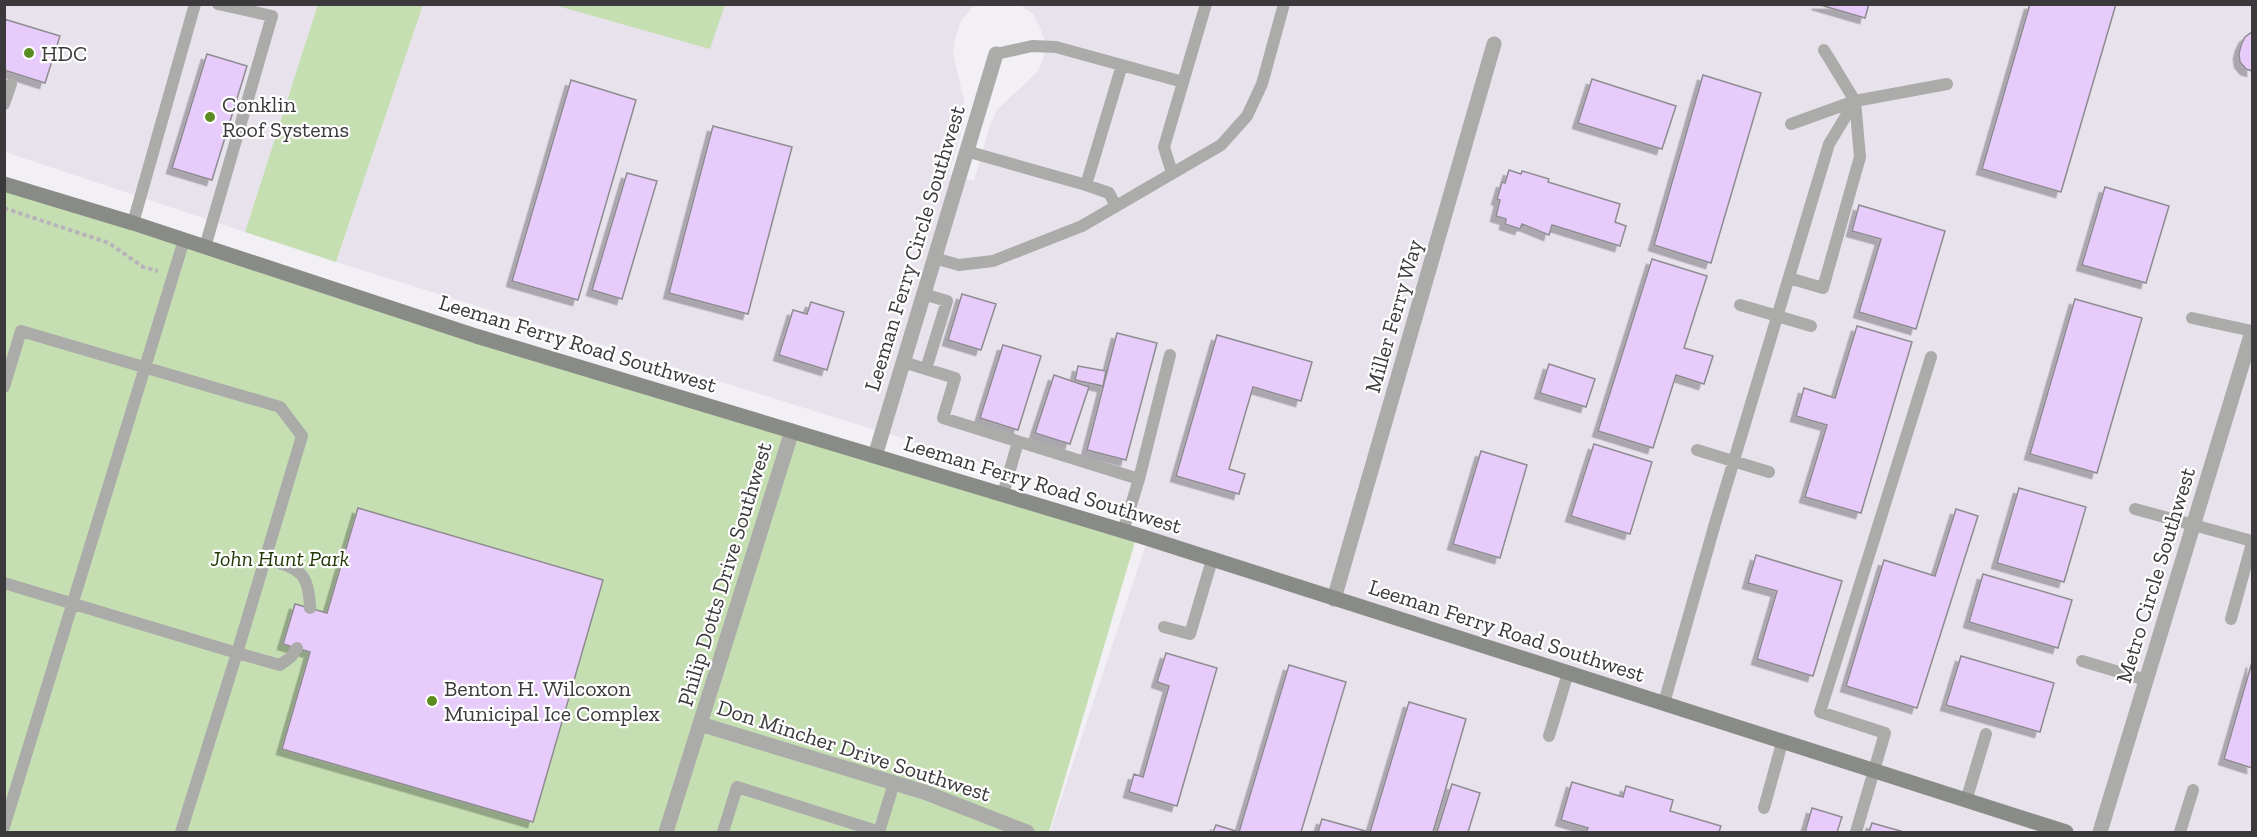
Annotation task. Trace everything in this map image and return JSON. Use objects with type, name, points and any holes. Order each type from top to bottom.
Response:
[{"type":"street","name":"Miller Ferry Way","points":[[1334,599],[1494,44]]},
{"type":"street","name":"Leeman Ferry Circle Southwest","points":[[875,456],[996,54]]},
{"type":"street","name":"Leeman Ferry Road Southwest","points":[[4,184],[133,223],[476,336],[1123,531],[2066,832]]},
{"type":"street","name":"Metro Circle Southwest","points":[[2100,832],[2253,331]]},
{"type":"street","name":"Philip Dotts Drive Southwest","points":[[666,832],[792,431]]},
{"type":"street","name":"Don Mincher Drive Southwest","points":[[700,724],[924,792],[1028,832]]},
{"type":"lane","points":[[133,223],[195,4]]},
{"type":"lane","points":[[205,247],[272,16],[218,4]]},
{"type":"lane","points":[[1172,173],[1164,147],[1206,4]]},
{"type":"lane","points":[[934,258],[959,265],[993,261],[1082,226],[1221,145],[1247,116],[1262,84],[1284,4]]},
{"type":"lane","points":[[996,54],[1032,46],[1056,47],[1183,82]]},
{"type":"lane","points":[[1788,278],[1823,288],[1860,157],[1856,102],[1824,50]]},
{"type":"lane","points":[[1086,185],[1122,65]]},
{"type":"lane","points":[[4,104],[11,84]]},
{"type":"lane","points":[[1791,124],[1856,102],[1947,84]]},
{"type":"lane","points":[[1664,703],[1829,144],[1856,102]]},
{"type":"lane","points":[[966,151],[1109,193],[1116,206]]},
{"type":"lane","points":[[4,827],[184,240]]},
{"type":"lane","points":[[923,294],[946,301],[926,369]]},
{"type":"lane","points":[[1740,305],[1811,326]]},
{"type":"lane","points":[[2192,318],[2253,331]]},
{"type":"lane","points":[[4,387],[21,331],[280,407],[302,436],[182,832]]},
{"type":"lane","points":[[1123,531],[1139,479],[1170,355]]},
{"type":"lane","points":[[1856,832],[1885,733],[1820,712],[1931,357]]},
{"type":"lane","points":[[903,362],[955,378],[943,418],[1139,479]]},
{"type":"lane","points":[[1003,494],[1018,442]]},
{"type":"lane","points":[[1697,450],[1768,472]]},
{"type":"lane","points":[[2135,509],[2253,542],[2231,620]]},
{"type":"lane","points":[[265,558],[290,566],[303,575],[310,587],[310,608]]},
{"type":"lane","points":[[1164,627],[1190,634],[1212,560]]},
{"type":"lane","points":[[4,583],[280,665],[291,657],[297,648]]},
{"type":"lane","points":[[2082,662],[2146,680]]},
{"type":"lane","points":[[1549,736],[1568,673]]},
{"type":"lane","points":[[1966,801],[1986,734]]},
{"type":"lane","points":[[1764,808],[1782,743]]},
{"type":"lane","points":[[723,832],[737,787],[879,832],[894,783]]},
{"type":"lane","points":[[2180,832],[2193,790]]},
{"type":"path","points":[[4,208],[110,243],[143,267],[174,276]]},
{"type":"shaded area","points":[[5,5],[318,5],[245,232],[5,152]]},
{"type":"shaded area","points":[[423,5],[554,5],[710,48],[725,5],[980,5],[972,8],[961,21],[953,53],[964,100],[964,123],[949,174],[974,181],[990,125],[997,110],[1038,71],[1044,56],[1045,42],[1040,27],[1033,14],[1020,5],[2252,5],[2252,832],[1050,832],[1155,517],[336,262]]},
{"type":"green space","points":[[318,4],[423,5],[336,262],[245,232]]},
{"type":"green space","points":[[554,5],[725,5],[710,49]]},
{"type":"green space","name":"John Hunt Park","points":[[5,184],[1137,535],[1049,832],[5,832]]},
{"type":"building","points":[[1817,4],[1869,4],[1865,18]]},
{"type":"building","points":[[2030,4],[2116,4],[2061,192],[1982,169]]},
{"type":"building","name":"HDC","points":[[4,19],[60,36],[45,83],[4,70]]},
{"type":"building","points":[[2252,32],[2252,71],[2246,69],[2240,62],[2239,54],[2245,37]]},
{"type":"building","name":"Conklin Roof Systems","points":[[207,54],[247,66],[212,180],[172,168]]},
{"type":"building","points":[[1703,75],[1761,93],[1711,263],[1654,245]]},
{"type":"building","points":[[1592,79],[1676,106],[1662,149],[1578,123]]},
{"type":"building","points":[[571,80],[636,100],[578,300],[512,281]]},
{"type":"building","points":[[713,126],[792,147],[748,314],[669,293]]},
{"type":"building","points":[[1509,170],[1521,174],[1522,171],[1549,179],[1548,182],[1620,204],[1615,222],[1626,226],[1620,246],[1552,225],[1549,235],[1522,224],[1520,229],[1505,224],[1506,219],[1496,216],[1500,200],[1497,199],[1502,182],[1505,183]]},
{"type":"building","points":[[627,173],[657,181],[622,299],[592,290]]},
{"type":"building","points":[[2105,187],[2169,206],[2146,283],[2082,265]]},
{"type":"building","points":[[1859,205],[1945,231],[1916,329],[1859,312],[1881,239],[1852,231]]},
{"type":"building","points":[[1652,259],[1707,276],[1684,348],[1713,356],[1704,384],[1676,375],[1653,448],[1598,431]]},
{"type":"building","points":[[962,294],[996,304],[981,350],[948,340]]},
{"type":"building","points":[[2075,299],[2142,318],[2097,473],[2030,454]]},
{"type":"building","points":[[811,302],[844,312],[827,370],[779,355],[793,310],[807,314]]},
{"type":"building","points":[[1857,326],[1912,342],[1861,513],[1805,497],[1827,425],[1796,416],[1804,388],[1835,398]]},
{"type":"building","points":[[1117,333],[1157,343],[1126,460],[1087,450]]},
{"type":"building","points":[[1217,335],[1312,362],[1301,401],[1253,387],[1229,469],[1245,474],[1239,494],[1176,476]]},
{"type":"building","points":[[1003,345],[1041,356],[1018,430],[980,418]]},
{"type":"building","points":[[1549,364],[1595,379],[1586,407],[1540,393]]},
{"type":"building","points":[[1078,366],[1106,371],[1103,386],[1075,380]]},
{"type":"building","points":[[1054,375],[1089,387],[1070,444],[1035,433]]},
{"type":"building","points":[[1594,444],[1652,462],[1630,534],[1571,516]]},
{"type":"building","points":[[1481,451],[1527,465],[1500,558],[1453,544]]},
{"type":"building","points":[[2019,488],[2086,507],[2064,582],[1997,563]]},
{"type":"building","name":"Benton H. Wilcoxon Municipal Ice Complex","points":[[358,508],[603,580],[533,822],[282,749],[310,652],[283,644],[295,604],[327,613]]},
{"type":"building","points":[[1956,509],[1978,516],[1917,708],[1846,686],[1884,560],[1935,576]]},
{"type":"building","points":[[1756,555],[1842,581],[1813,676],[1757,659],[1777,591],[1748,583]]},
{"type":"building","points":[[1983,574],[2072,600],[2058,648],[1969,622]]},
{"type":"building","points":[[1166,653],[1217,668],[1177,806],[1129,792],[1134,774],[1143,777],[1169,686],[1157,682]]},
{"type":"building","points":[[1961,656],[2054,683],[2040,732],[1946,705]]},
{"type":"building","points":[[2252,662],[2252,768],[2224,759]]},
{"type":"building","points":[[1289,665],[1346,682],[1301,832],[1239,832]]},
{"type":"building","points":[[1409,702],[1466,719],[1433,832],[1370,832]]},
{"type":"building","points":[[1572,782],[1623,797],[1626,786],[1673,800],[1670,811],[1721,826],[1719,832],[1586,832],[1588,828],[1561,820]]},
{"type":"building","points":[[1452,784],[1480,793],[1468,832],[1437,832]]},
{"type":"building","points":[[1812,808],[1842,817],[1837,832],[1805,832]]},
{"type":"building","points":[[1322,819],[1369,832],[1318,832]]},
{"type":"building","points":[[1872,823],[1904,832],[1869,832]]},
{"type":"building","points":[[1216,825],[1239,832],[1213,832]]},
{"type":"place","name":"HDC","points":[[29,53]]},
{"type":"place","name":"Conklin Roof Systems","points":[[210,117]]},
{"type":"place","name":"Benton H. Wilcoxon Municipal Ice Complex","points":[[432,701]]}]
